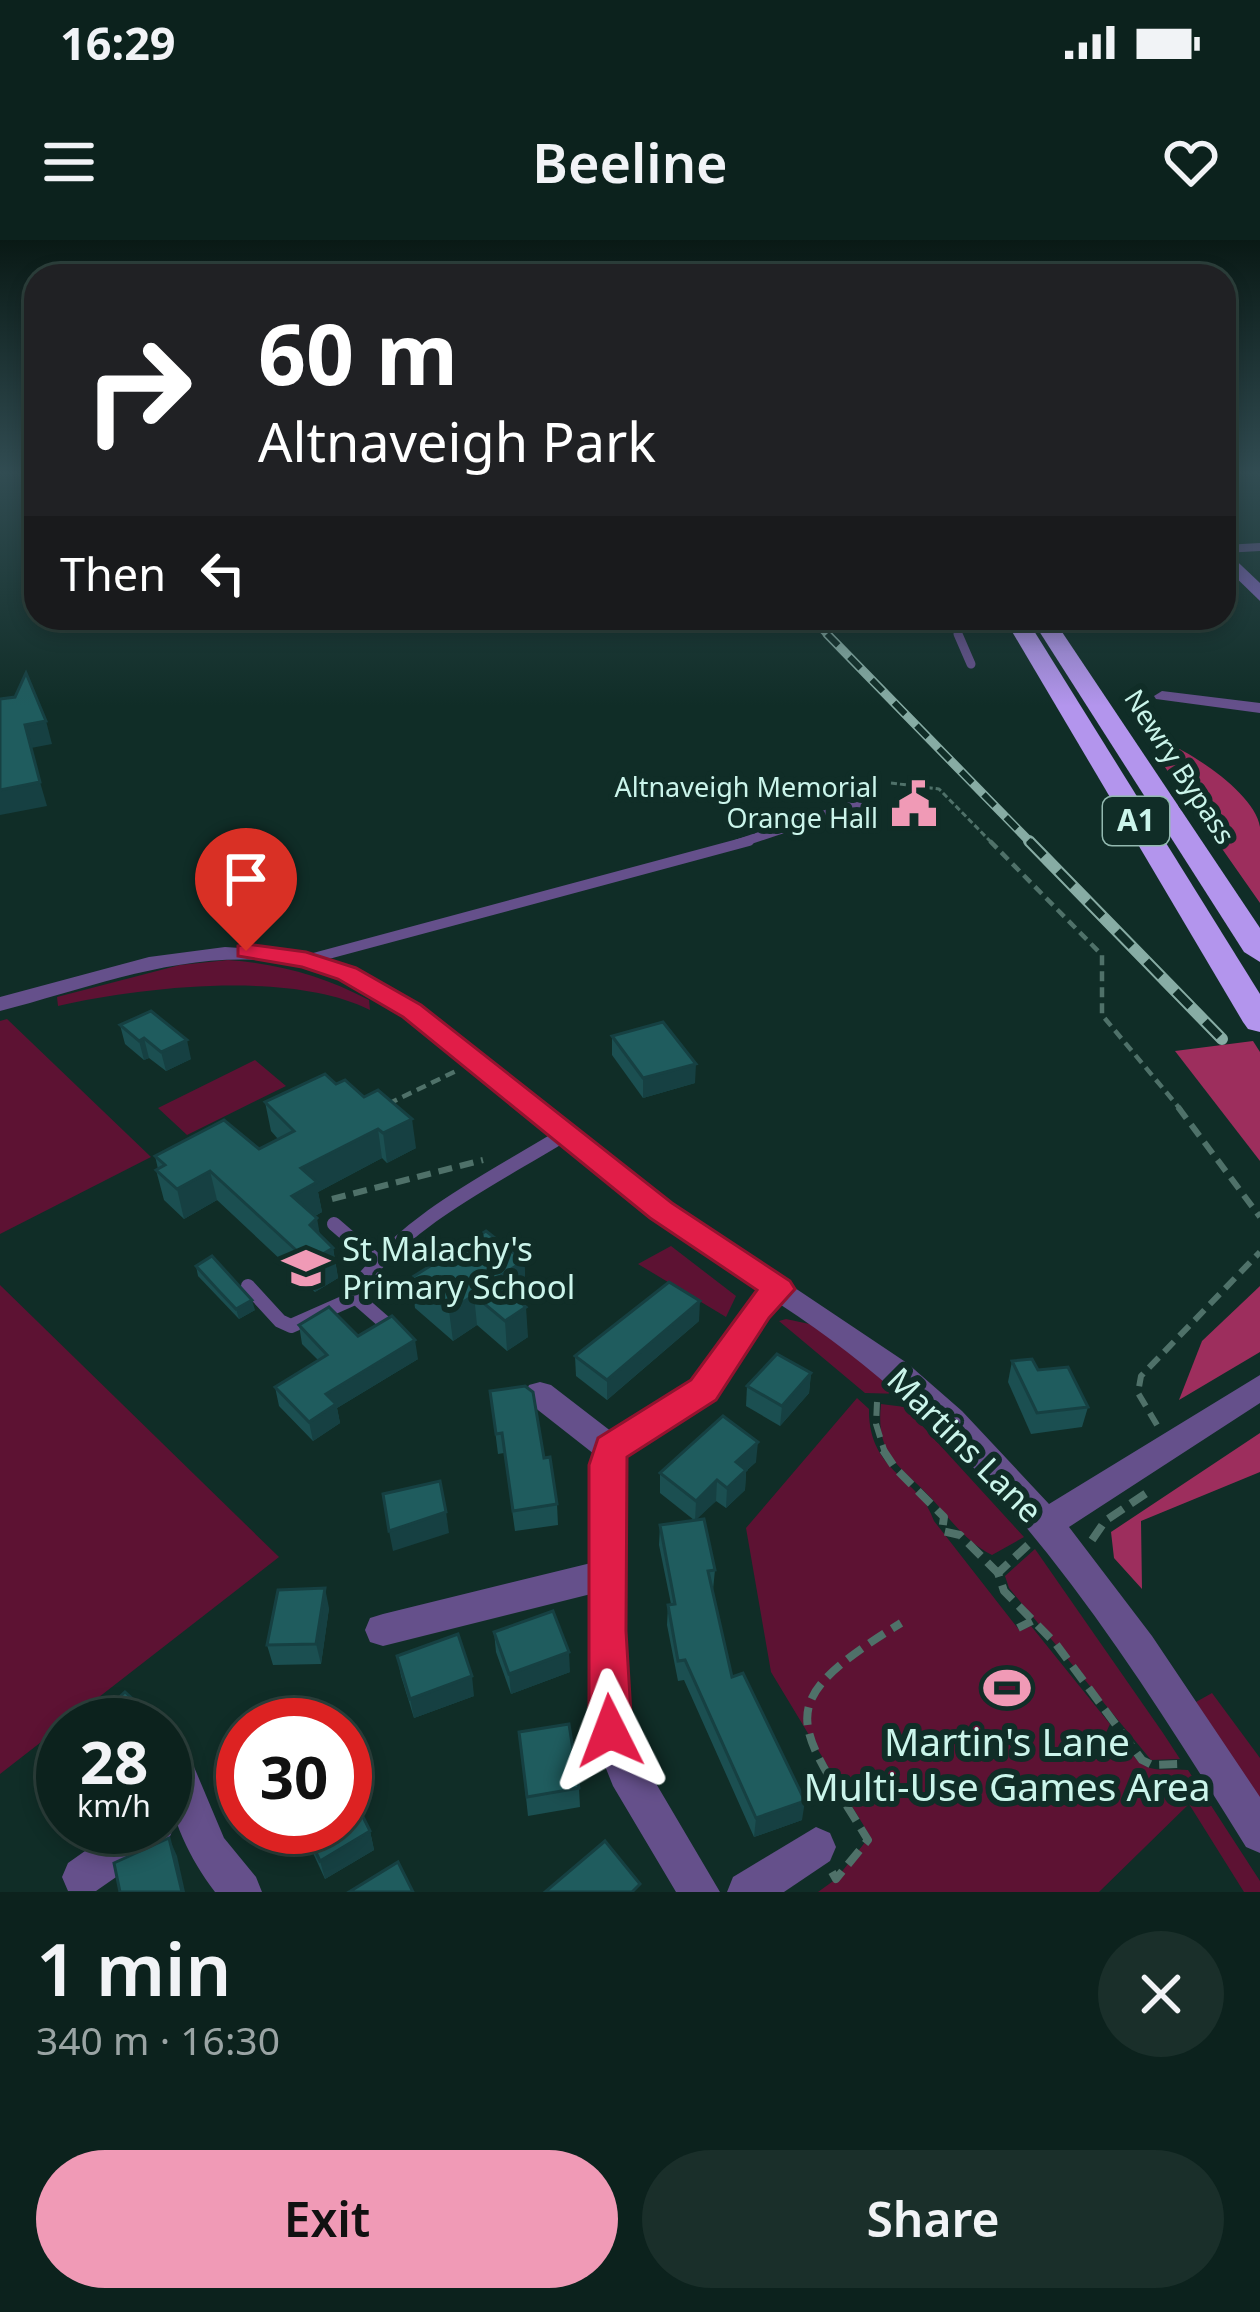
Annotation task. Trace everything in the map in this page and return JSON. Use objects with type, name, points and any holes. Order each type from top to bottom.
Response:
[{"type":"highway","name":"Newry Bypass","points":[[1022,630],[1260,1022]]},
{"type":"highway","name":"Newry Bypass","points":[[1050,630],[1260,952]]},
{"type":"street","points":[[1236,566],[1260,595]]},
{"type":"street","points":[[1162,696],[1260,708]]},
{"type":"street","name":"Martins Lane","points":[[0,1004],[213,951],[306,960],[347,974],[412,1011],[661,1210],[908,1382],[951,1421],[1048,1529],[1156,1675],[1260,1833]]},
{"type":"street","points":[[699,1892],[627,1772],[610,1731],[607,1465],[611,1449],[704,1390],[757,1310],[779,1289]]},
{"type":"street","points":[[1048,1529],[1260,1387]]},
{"type":"street","points":[[540,1394],[611,1449]]},
{"type":"street","points":[[383,1630],[608,1574]]},
{"type":"street","points":[[192,1823],[241,1892]]},
{"type":"street","points":[[748,1892],[816,1847]]},
{"type":"street","points":[[82,1877],[115,1854]]},
{"type":"lane","points":[[956,630],[971,664]]},
{"type":"lane","points":[[306,960],[767,836],[862,802]]},
{"type":"lane","points":[[384,1322],[359,1296],[357,1287],[377,1261],[498,1171],[565,1134]]},
{"type":"lane","points":[[334,1224],[377,1261]]},
{"type":"lane","points":[[248,1286],[280,1321],[291,1325],[359,1296]]},
{"type":"path","points":[[891,783],[920,783],[950,798],[1102,955],[1106,973],[1097,995],[1102,1015],[1195,1126],[1260,1216]]},
{"type":"path","points":[[369,1113],[458,1070]]},
{"type":"path","points":[[332,1199],[488,1159]]},
{"type":"path","points":[[1172,1444],[1138,1393],[1141,1376],[1260,1252]]},
{"type":"path","points":[[878,1402],[878,1442],[898,1476],[935,1506],[946,1524],[942,1532],[960,1535],[998,1573],[1004,1591],[1056,1644],[1124,1738],[1152,1765],[1191,1764]]},
{"type":"path","points":[[1093,1553],[1091,1542],[1105,1521],[1163,1482]]},
{"type":"path","points":[[998,1573],[1048,1529]]},
{"type":"path","points":[[1018,1628],[1032,1621]]},
{"type":"path","points":[[816,1847],[836,1879],[868,1840],[815,1751],[802,1725],[802,1711],[826,1673],[901,1623]]},
{"type":"path","points":[[1111,1746],[1124,1738]]},
{"type":"shaded area","points":[[1157,718],[1165,742],[1222,777],[1256,814],[1260,903],[1132,720]]},
{"type":"shaded area","points":[[228,960],[318,978],[369,1000],[370,1010],[300,990],[259,986],[173,988],[58,1006],[57,997],[180,965]]},
{"type":"shaded area","points":[[7,1019],[151,1157],[0,1234],[0,1021]]},
{"type":"shaded area","points":[[1253,1041],[1260,1052],[1260,1161],[1175,1051]]},
{"type":"shaded area","points":[[255,1060],[286,1086],[187,1135],[158,1108]]},
{"type":"shaded area","points":[[671,1246],[736,1296],[726,1317],[638,1264]]},
{"type":"shaded area","points":[[0,1285],[279,1557],[98,1698],[36,1698],[36,1746],[0,1774]]},
{"type":"shaded area","points":[[1260,1286],[1260,1352],[1179,1400],[1202,1341]]},
{"type":"shaded area","points":[[779,1321],[814,1325],[902,1394],[865,1393]]},
{"type":"shaded area","points":[[857,1398],[869,1409],[871,1430],[885,1461],[918,1494],[1020,1631],[1031,1626],[1110,1724],[1104,1737],[1114,1749],[1124,1744],[1151,1768],[1188,1770],[1260,1881],[1260,1892],[1244,1892],[1189,1804],[1099,1892],[818,1892],[836,1879],[870,1836],[771,1672],[746,1528]]},
{"type":"shaded area","points":[[881,1404],[905,1407],[1024,1537],[992,1555],[967,1537],[893,1459],[882,1437]]},
{"type":"shaded area","points":[[1260,1433],[1260,1472],[1141,1521],[1142,1589],[1114,1558],[1111,1532]]},
{"type":"shaded area","points":[[1035,1549],[1180,1759],[1151,1760],[1009,1588],[1005,1576]]},
{"type":"shaded area","points":[[1212,1693],[1260,1758],[1260,1801],[1196,1702]]},
{"type":"building","points":[[26,673],[46,721],[25,725],[40,782],[0,790],[0,699],[15,697]]},
{"type":"building","points":[[151,1011],[187,1040],[161,1052],[120,1025]]},
{"type":"building","points":[[663,1022],[696,1064],[643,1078],[612,1036]]},
{"type":"building","points":[[325,1074],[336,1084],[345,1080],[364,1097],[378,1090],[412,1119],[383,1133],[378,1129],[301,1168],[317,1182],[292,1196],[317,1218],[310,1225],[333,1248],[309,1262],[210,1171],[177,1189],[156,1170],[165,1165],[155,1156],[224,1120],[259,1149],[294,1131],[265,1102]]},
{"type":"building","points":[[486,1231],[524,1261],[494,1280],[526,1307],[505,1321],[474,1295],[449,1311],[411,1278]]},
{"type":"building","points":[[212,1256],[252,1300],[236,1309],[196,1266]]},
{"type":"building","points":[[669,1282],[700,1301],[607,1380],[575,1356]]},
{"type":"building","points":[[329,1307],[358,1336],[392,1316],[415,1340],[326,1394],[336,1404],[309,1422],[275,1387],[327,1355],[299,1325]]},
{"type":"building","points":[[777,1354],[811,1373],[782,1406],[747,1386]]},
{"type":"building","points":[[1032,1359],[1038,1370],[1068,1367],[1088,1407],[1037,1413],[1012,1361]]},
{"type":"building","points":[[525,1386],[533,1392],[557,1504],[513,1511],[502,1433],[496,1434],[490,1391]]},
{"type":"building","points":[[723,1416],[758,1442],[736,1462],[746,1470],[727,1488],[717,1480],[696,1501],[660,1473]]},
{"type":"building","points":[[440,1481],[446,1512],[389,1531],[383,1494]]},
{"type":"building","points":[[704,1519],[715,1570],[708,1571],[732,1677],[743,1673],[805,1801],[756,1818],[685,1660],[678,1661],[668,1605],[675,1604],[660,1525]]},
{"type":"building","points":[[325,1588],[316,1644],[267,1645],[278,1590]]},
{"type":"building","points":[[553,1611],[569,1652],[509,1674],[494,1632]]},
{"type":"building","points":[[458,1634],[472,1676],[410,1699],[397,1656]]},
{"type":"building","points":[[569,1724],[579,1788],[527,1797],[519,1732]]},
{"type":"building","points":[[605,1841],[640,1884],[632,1892],[545,1892]]},
{"type":"building","points":[[134,1854],[173,1854],[182,1892],[120,1892],[114,1863]]},
{"type":"building","points":[[398,1862],[413,1892],[349,1892]]},
{"type":"railway","points":[[823,630],[827,634]]},
{"type":"railway","points":[[827,634],[830,637]]},
{"type":"railway","points":[[827,634],[1032,844]]},
{"type":"railway","points":[[1029,841],[1222,1039]]},
{"type":"place","name":"Altnaveigh Memorial Orange Hall","points":[[914,804]]},
{"type":"place","name":"St Malachy's Primary School","points":[[306,1268]]},
{"type":"place","name":"Martin's Lane Multi-Use Games Area","points":[[1007,1688]]},
{"type":"route","points":[[246,951],[306,960],[347,974],[412,1011],[661,1210],[779,1289],[757,1310],[704,1390],[611,1449],[606,1631],[610,1731]]}]
